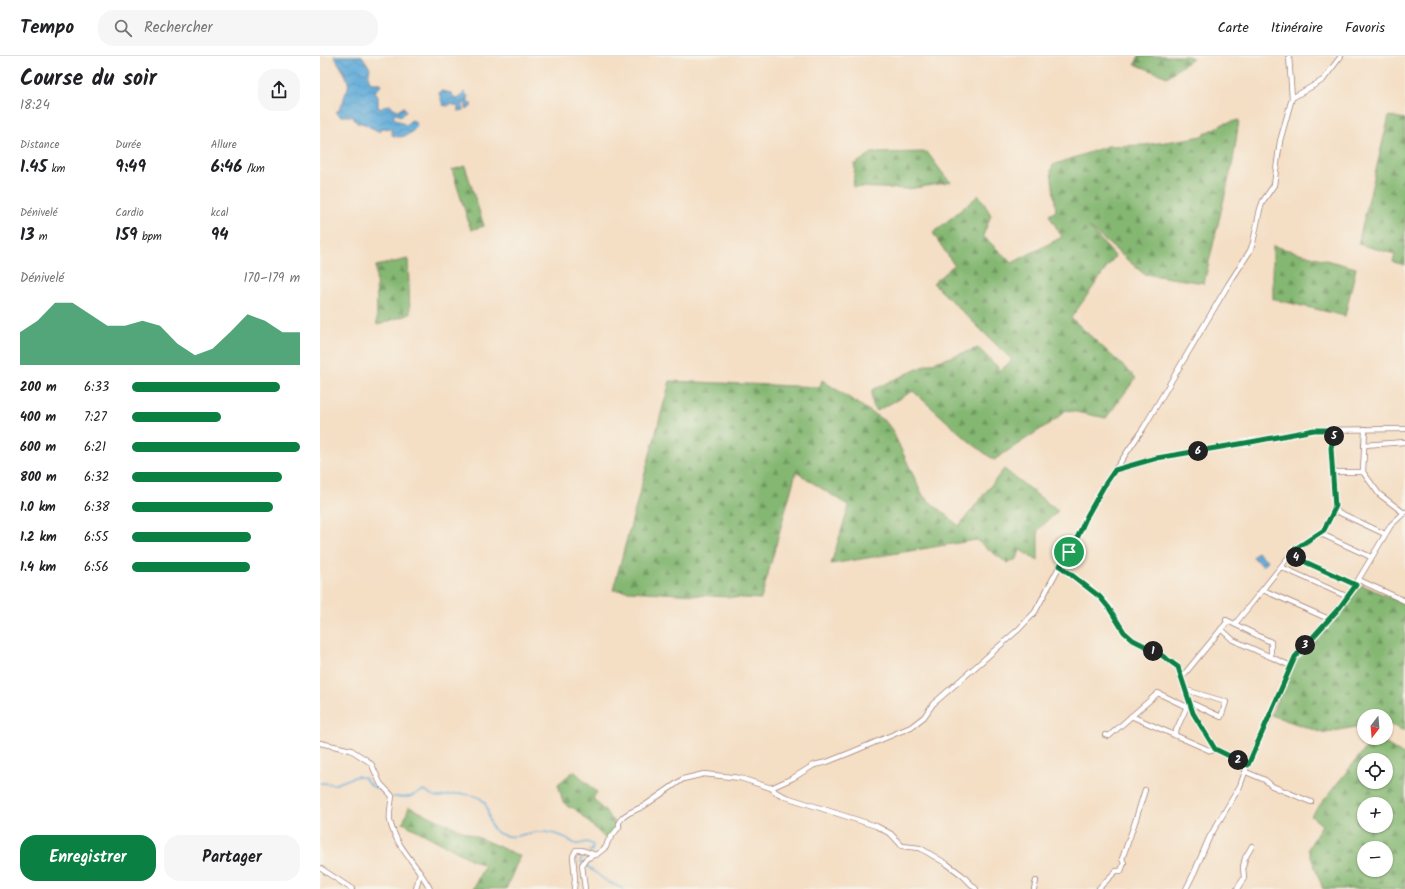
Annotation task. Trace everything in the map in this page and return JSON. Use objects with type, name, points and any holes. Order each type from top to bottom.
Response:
[{"type":"street","points":[[771,788],[793,778],[814,765],[827,762],[911,727],[920,721],[933,704],[1029,620],[1040,604],[1067,553],[1074,545],[1087,516],[1104,486],[1144,427],[1254,243],[1260,209],[1274,185],[1280,141],[1292,98],[1289,56]]},
{"type":"street","points":[[1292,98],[1323,80],[1341,56]]},
{"type":"street","points":[[1186,889],[1209,838],[1240,786],[1295,657],[1348,597],[1390,526],[1404,513],[1379,494],[1363,472],[1365,429]]},
{"type":"street","points":[[1115,470],[1157,458],[1314,430],[1405,429]]},
{"type":"street","points":[[1235,624],[1295,549],[1324,530],[1335,508],[1331,448],[1335,430]]},
{"type":"street","points":[[1364,445],[1405,442]]},
{"type":"street","points":[[1333,472],[1363,472]]},
{"type":"street","points":[[1334,510],[1385,534]]},
{"type":"street","points":[[1319,533],[1372,557]]},
{"type":"street","points":[[1290,555],[1405,601]]},
{"type":"street","points":[[1060,566],[1100,597],[1109,608],[1124,632],[1133,640],[1157,652],[1178,667],[1186,690],[1188,705],[1215,749],[1248,765]]},
{"type":"street","points":[[1281,567],[1348,597]]},
{"type":"street","points":[[1263,590],[1329,619]]},
{"type":"street","points":[[1182,677],[1227,620],[1271,642],[1270,657]]},
{"type":"street","points":[[1221,629],[1232,640],[1292,666]]},
{"type":"street","points":[[1105,734],[1109,736],[1158,693],[1221,717],[1226,702],[1186,690]]},
{"type":"street","points":[[1174,735],[1188,705]]},
{"type":"street","points":[[1131,716],[1211,751],[1215,749]]},
{"type":"street","points":[[320,743],[351,750],[372,765],[380,782],[392,796],[390,820],[392,829],[430,889]]},
{"type":"street","points":[[1246,772],[1265,780],[1272,786],[1311,802]]},
{"type":"street","points":[[584,889],[582,865],[586,860],[596,855],[606,847],[608,841],[619,826],[619,822],[623,817],[629,812],[644,806],[683,779],[704,774],[740,778],[771,788],[777,793],[786,797],[839,815],[866,822],[891,834],[902,846],[920,848],[947,864],[962,875],[976,889]]},
{"type":"street","points":[[1099,888],[1116,871],[1121,872],[1124,863],[1122,859],[1145,790]]},
{"type":"street","points":[[1237,889],[1244,878],[1243,867],[1245,858],[1252,846]]},
{"type":"street","points":[[574,889],[575,879],[572,856],[576,850],[579,849],[594,855]]},
{"type":"street","points":[[320,868],[352,889]]},
{"type":"street","points":[[416,889],[420,873]]},
{"type":"street","points":[[1034,889],[1036,881]]},
{"type":"green space","points":[[1139,56],[1187,56],[1193,58],[1167,77],[1135,64]]},
{"type":"green space","points":[[1389,116],[1405,119],[1405,265],[1393,262],[1395,254],[1358,244]]},
{"type":"green space","points":[[1239,120],[1233,161],[1204,283],[1144,274],[1089,227],[1115,256],[1071,318],[1136,378],[1106,418],[1066,410],[1056,419],[994,460],[970,442],[913,391],[877,411],[875,409],[872,401],[872,390],[926,365],[978,348],[1001,370],[1012,360],[933,283],[954,265],[933,233],[979,195],[991,215],[983,236],[1012,263],[1062,237],[1049,215],[1056,211],[1051,171],[1053,165],[1108,146],[1145,145],[1201,136],[1223,124]]},
{"type":"green space","points":[[927,152],[951,182],[908,189],[853,187],[855,164],[872,153]]},
{"type":"green space","points":[[465,166],[484,226],[471,230],[452,170]]},
{"type":"green space","points":[[1273,246],[1356,268],[1345,316],[1273,299]]},
{"type":"green space","points":[[408,259],[410,314],[377,325],[376,266]]},
{"type":"green space","points":[[822,380],[886,422],[892,430],[923,496],[959,526],[1004,469],[1058,511],[1038,530],[1038,561],[1020,550],[1017,559],[1007,563],[976,540],[831,564],[849,506],[796,472],[761,599],[613,590],[670,381],[820,387]]},
{"type":"green space","points":[[1362,585],[1405,604],[1405,731],[1393,726],[1393,709],[1357,709],[1357,727],[1323,733],[1271,715],[1295,657],[1305,646],[1312,645]]},
{"type":"green space","points":[[1368,745],[1388,745],[1405,756],[1405,889],[1323,889],[1308,849],[1322,825],[1311,816],[1357,759],[1357,789],[1393,789],[1393,753],[1362,753]]},
{"type":"green space","points":[[574,771],[597,792],[593,798],[619,827],[608,841],[574,808],[568,807],[563,802],[558,784]]},
{"type":"green space","points":[[409,807],[520,856],[506,889],[473,889],[484,866],[403,823]]},
{"type":"water","points":[[334,56],[362,56],[370,68],[369,77],[371,83],[381,83],[382,85],[375,91],[378,97],[378,107],[381,109],[390,105],[399,110],[404,107],[406,112],[401,116],[396,114],[393,116],[406,125],[413,120],[417,124],[413,131],[407,135],[399,137],[392,135],[392,129],[381,128],[380,132],[362,123],[357,123],[352,116],[340,116],[336,112],[340,109],[340,106],[343,103],[344,96],[348,88],[348,81]]},
{"type":"water","points":[[442,91],[451,93],[458,99],[464,92],[468,96],[468,102],[471,103],[471,107],[466,109],[466,103],[463,103],[463,110],[458,111],[458,106],[451,104],[447,106],[443,105],[439,93]]},
{"type":"water","points":[[1257,552],[1268,561],[1263,566],[1253,557]]},
{"type":"waterway","points":[[320,783],[336,784],[357,776],[364,778],[370,785],[388,794]]},
{"type":"waterway","points":[[393,797],[409,797],[423,791],[437,797],[454,794],[475,796],[486,805],[490,822],[496,832],[508,836],[519,836],[534,832],[548,832],[564,837],[576,844],[586,842],[590,843],[593,845],[592,851],[589,851]]},
{"type":"waterway","points":[[584,853],[581,855],[581,862],[608,882],[624,889]]},
{"type":"route","points":[[1314,430],[1335,430],[1331,448],[1335,508],[1324,530],[1295,549],[1290,555],[1356,585],[1340,607],[1295,657],[1248,765],[1220,753],[1215,749],[1193,713],[1178,667],[1157,652],[1133,640],[1124,632],[1109,608],[1100,597],[1060,566],[1065,556],[1069,552],[1078,539],[1087,516],[1115,470],[1150,459],[1314,430]]}]
